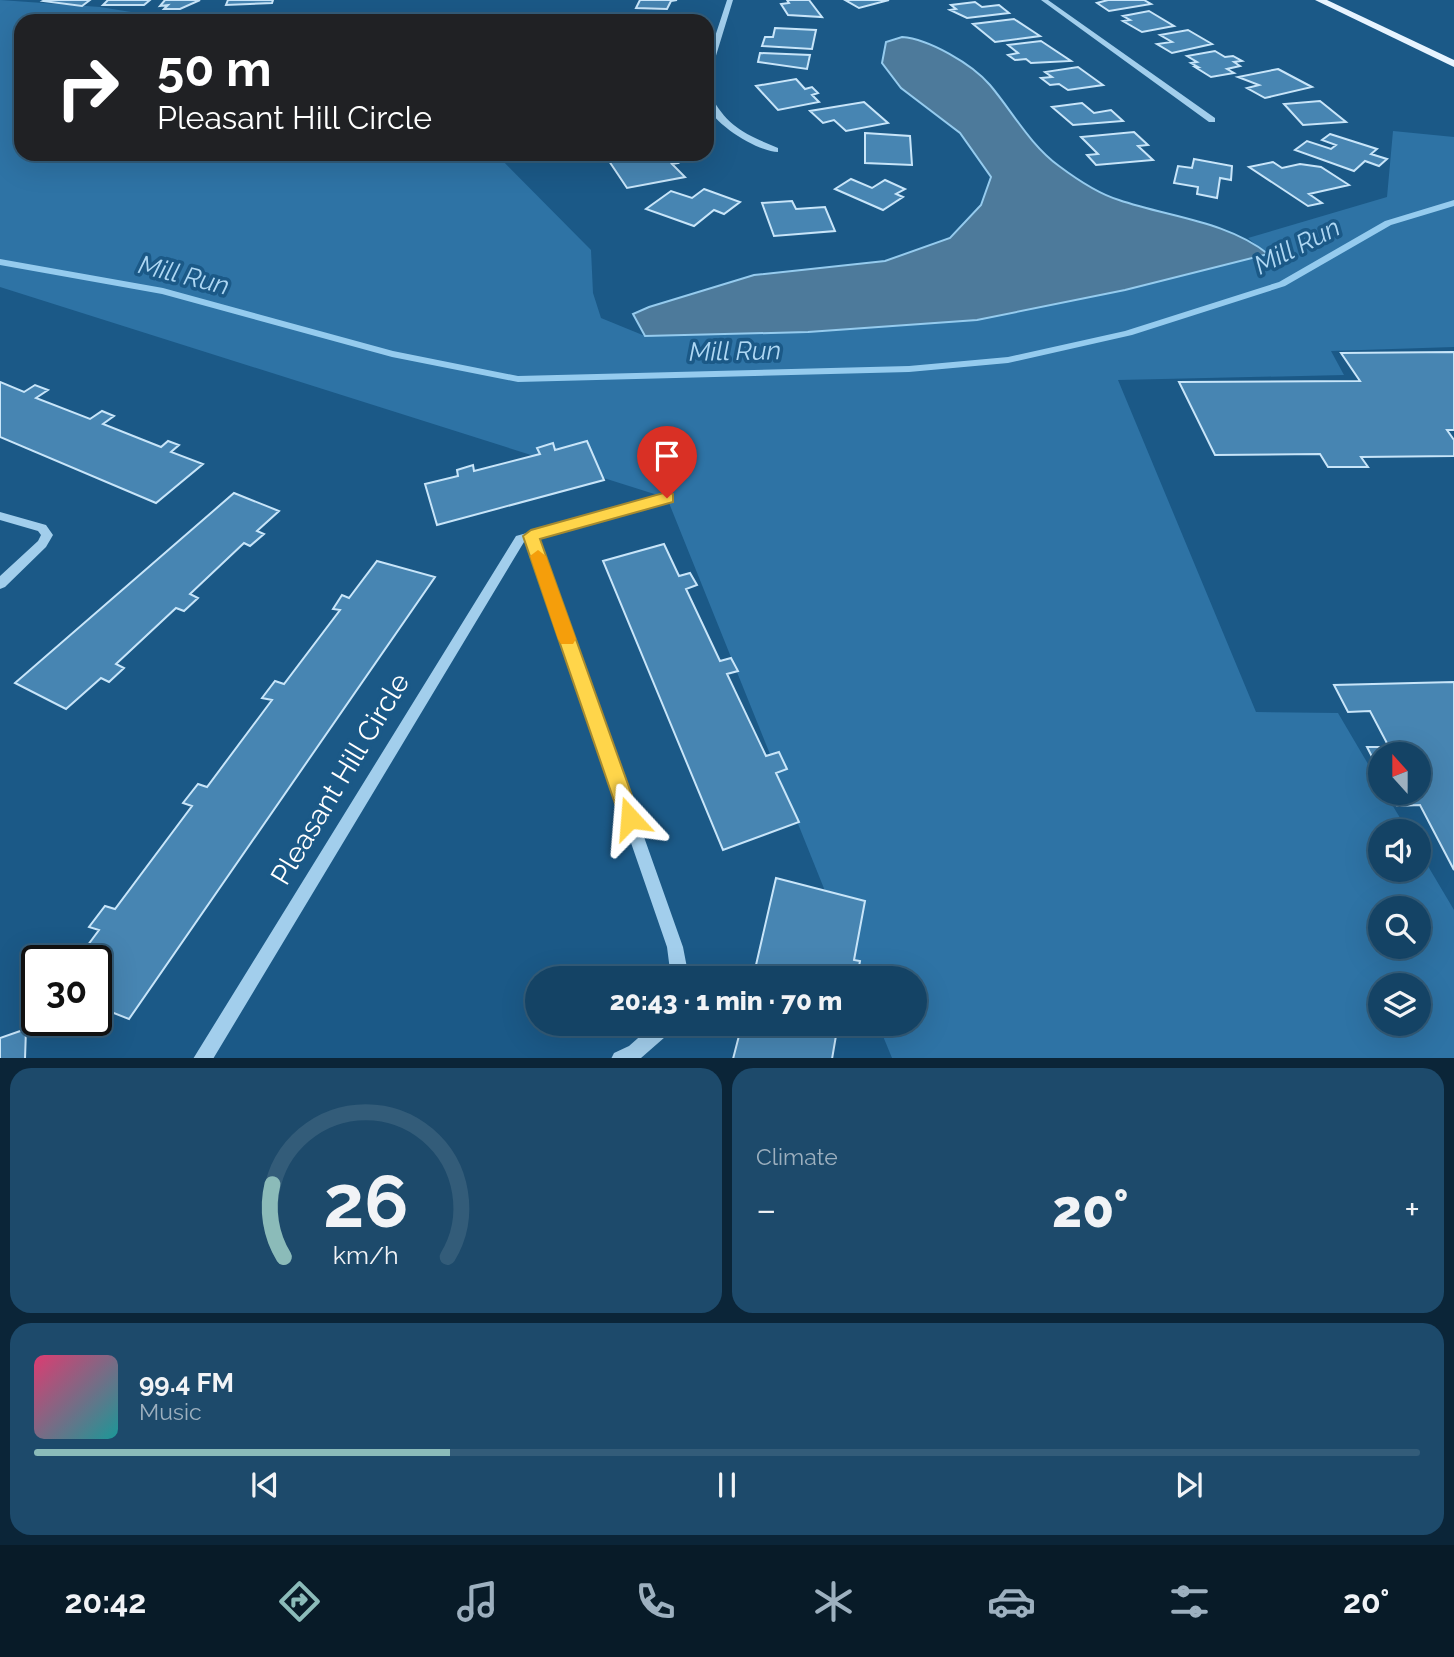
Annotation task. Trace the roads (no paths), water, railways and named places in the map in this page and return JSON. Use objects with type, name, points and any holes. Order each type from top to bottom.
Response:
[{"type":"main road","points":[[1320,0],[1454,64]]},
{"type":"street","points":[[714,50],[730,0]]},
{"type":"street","points":[[1044,0],[1212,120]]},
{"type":"street","points":[[714,111],[728,125],[775,150]]},
{"type":"street","name":"Pleasant Hill Circle","points":[[203,1058],[520,539],[667,498]]},
{"type":"street","points":[[0,516],[42,528],[47,535],[42,544],[0,584]]},
{"type":"street","points":[[531,536],[675,947],[678,966]]},
{"type":"street","points":[[622,1058],[635,1052],[653,1036]]},
{"type":"waterway","name":"Mill Run","points":[[0,262],[163,291],[392,354],[518,379],[909,369],[1008,360],[1128,333],[1282,284],[1388,223],[1454,203]]}]
